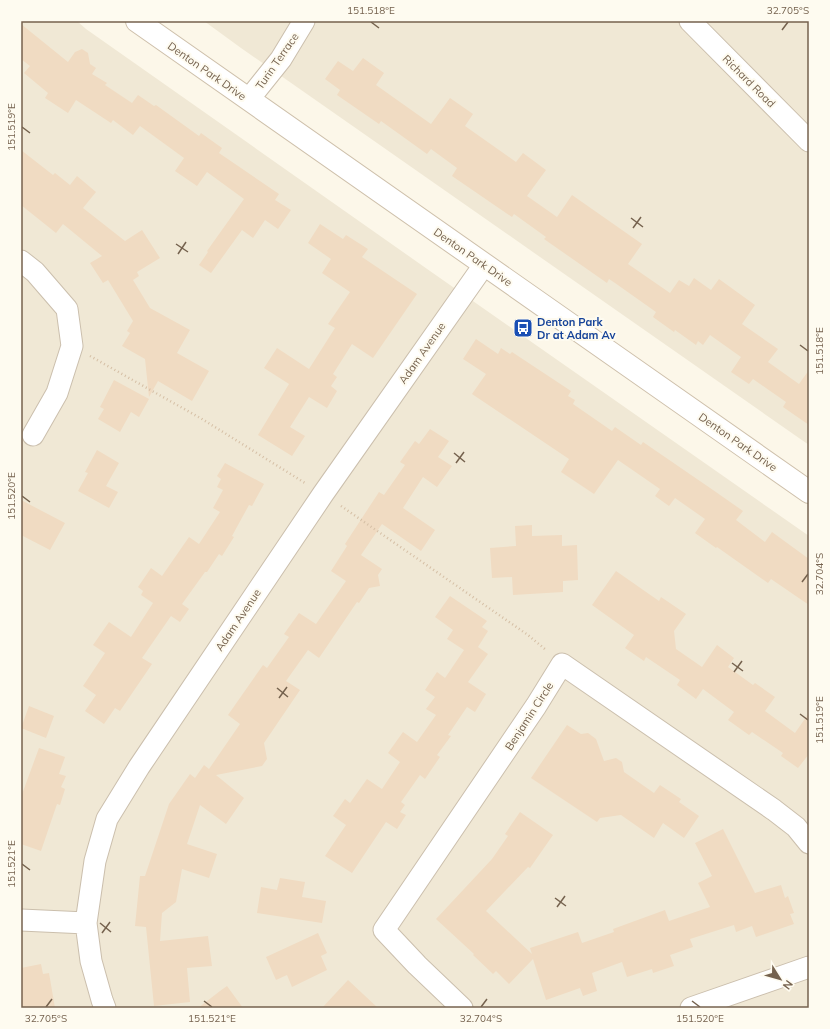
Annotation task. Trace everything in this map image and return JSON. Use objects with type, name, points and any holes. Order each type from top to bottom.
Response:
[{"type":"main road","name":"Denton Park Drive","points":[[137,21],[809,492]]},
{"type":"street","name":"Turin Terrace","points":[[249,99],[281,59],[304,21]]},
{"type":"street","name":"Richard Road","points":[[690,21],[809,141]]},
{"type":"street","points":[[21,260],[35,272],[67,309],[72,346],[57,392],[33,436]]},
{"type":"street","name":"Adam Avenue","points":[[105,1008],[91,961],[86,923],[95,861],[107,820],[139,767],[324,494],[484,265]]},
{"type":"street","points":[[562,664],[774,810],[796,827],[809,843]]},
{"type":"street","name":"Benjamin Circle","points":[[462,1008],[416,965],[384,930],[536,706],[562,664]]},
{"type":"street","points":[[21,920],[86,923]]},
{"type":"street","points":[[691,1008],[809,967]]},
{"type":"path","points":[[72,346],[202,419],[324,494],[528,634],[562,664]]},
{"type":"shaded area","points":[[21,21],[77,21],[86,29],[809,536],[809,1008],[21,1008]]},
{"type":"shaded area","points":[[204,21],[809,21],[809,445],[241,48]]},
{"type":"building","points":[[21,24],[68,62],[75,52],[82,49],[88,53],[90,64],[96,68],[92,74],[107,83],[105,85],[132,103],[138,95],[154,106],[156,105],[199,136],[201,133],[222,148],[219,153],[279,194],[275,200],[291,210],[278,229],[265,220],[253,238],[242,230],[211,273],[199,265],[208,252],[207,251],[244,199],[207,172],[197,186],[175,171],[184,158],[140,126],[133,135],[113,120],[111,123],[76,100],[68,113],[45,98],[48,93],[24,73],[30,66],[21,59]]},
{"type":"building","points":[[363,58],[384,73],[376,85],[431,124],[450,98],[473,114],[465,126],[516,162],[523,153],[546,170],[527,196],[557,217],[572,195],[642,244],[628,264],[670,293],[679,280],[689,286],[694,278],[711,290],[719,279],[755,305],[742,324],[778,349],[768,362],[799,384],[809,370],[809,425],[783,407],[786,402],[753,379],[749,384],[731,372],[741,357],[710,335],[703,345],[698,341],[696,345],[675,330],[674,332],[653,317],[656,312],[615,283],[609,279],[607,283],[544,239],[546,237],[514,214],[512,217],[452,176],[457,168],[431,149],[427,154],[381,121],[379,124],[337,95],[340,90],[325,79],[338,61],[353,71]]},
{"type":"building","points":[[21,150],[53,175],[55,173],[70,185],[77,176],[96,192],[83,208],[125,241],[142,230],[160,258],[137,272],[139,276],[133,280],[150,308],[190,330],[177,353],[209,371],[192,401],[158,381],[149,397],[145,359],[122,346],[130,333],[127,331],[133,321],[108,280],[103,283],[90,263],[102,256],[63,224],[56,233],[21,205]]},
{"type":"building","points":[[320,224],[343,239],[346,235],[368,249],[362,257],[417,294],[373,358],[352,344],[333,374],[337,377],[331,386],[337,391],[327,408],[309,397],[290,427],[305,436],[292,456],[258,435],[289,384],[264,368],[277,348],[309,369],[335,328],[328,324],[350,292],[322,273],[331,259],[308,243]]},
{"type":"building","points":[[476,339],[498,354],[501,348],[510,354],[512,352],[571,391],[568,396],[575,400],[573,404],[612,431],[615,427],[641,445],[643,442],[743,511],[736,520],[765,542],[772,532],[809,559],[809,605],[771,579],[768,583],[695,533],[705,519],[675,498],[669,506],[655,496],[660,489],[618,460],[594,494],[561,472],[569,459],[472,394],[486,374],[463,359]]},
{"type":"building","points":[[114,380],[149,399],[139,417],[131,412],[120,432],[98,419],[104,409],[100,407]]},
{"type":"building","points":[[430,429],[449,441],[438,457],[452,466],[437,487],[423,477],[403,508],[435,530],[421,551],[382,524],[361,555],[382,569],[378,575],[380,586],[369,588],[359,603],[357,602],[319,658],[308,650],[286,681],[300,690],[264,743],[267,759],[262,766],[216,775],[244,798],[226,824],[200,805],[187,844],[217,854],[209,878],[182,869],[176,902],[162,913],[160,941],[208,936],[212,966],[187,968],[190,1002],[154,1006],[146,927],[135,926],[140,876],[145,876],[169,804],[190,774],[195,778],[204,765],[209,769],[240,724],[228,715],[263,665],[267,668],[289,637],[284,634],[299,613],[316,624],[346,581],[331,571],[347,546],[345,544],[379,492],[384,495],[405,465],[400,462],[415,441],[419,444]]},
{"type":"building","points":[[97,450],[119,463],[106,486],[118,492],[109,508],[78,491],[88,473],[85,472]]},
{"type":"building","points":[[225,463],[264,484],[252,506],[249,505],[232,536],[234,537],[222,556],[219,554],[182,604],[189,609],[180,622],[171,616],[142,658],[152,664],[120,711],[115,708],[104,724],[85,711],[96,695],[83,686],[105,653],[93,645],[109,622],[131,637],[153,603],[141,595],[143,591],[138,587],[151,568],[162,576],[189,537],[199,544],[220,512],[213,508],[223,490],[217,487],[221,479],[217,476]]},
{"type":"building","points":[[21,500],[65,523],[50,550],[21,535]]},
{"type":"building","points":[[532,525],[532,536],[562,535],[562,546],[577,545],[578,580],[563,581],[563,592],[513,595],[512,577],[492,578],[490,548],[516,546],[515,526]]},
{"type":"building","points":[[616,571],[659,601],[661,597],[686,614],[674,631],[676,649],[702,667],[717,645],[734,658],[728,667],[753,685],[755,683],[775,697],[765,711],[795,733],[809,713],[809,754],[798,768],[781,756],[783,753],[752,732],[749,735],[728,720],[734,712],[703,689],[696,699],[677,685],[680,680],[646,657],[644,661],[625,648],[634,635],[592,605]]},
{"type":"building","points":[[450,596],[487,621],[482,627],[488,631],[478,647],[488,654],[468,682],[486,694],[475,712],[467,707],[448,735],[451,736],[437,755],[440,757],[425,779],[420,775],[401,802],[405,805],[400,812],[406,815],[397,829],[386,822],[352,873],[325,856],[346,825],[333,816],[345,799],[350,803],[367,779],[382,789],[400,762],[388,753],[403,732],[417,742],[436,715],[426,709],[435,697],[425,690],[437,672],[445,678],[464,650],[447,639],[453,630],[435,617]]},
{"type":"building","points":[[29,706],[54,716],[46,738],[21,728]]},
{"type":"building","points":[[567,725],[581,734],[588,733],[596,739],[604,761],[616,758],[622,762],[624,772],[654,793],[660,785],[681,799],[679,802],[699,816],[684,838],[663,823],[654,838],[621,815],[600,818],[597,822],[531,778]]},
{"type":"building","points":[[39,748],[65,757],[59,774],[66,776],[61,787],[65,789],[60,805],[57,804],[41,851],[21,844],[21,797]]},
{"type":"building","points":[[520,812],[553,835],[530,868],[528,867],[486,911],[532,954],[530,948],[578,932],[582,943],[614,932],[613,929],[665,910],[669,921],[710,907],[698,883],[712,876],[695,843],[723,829],[755,893],[781,885],[785,898],[788,896],[794,913],[790,914],[794,924],[756,937],[752,926],[736,932],[734,925],[690,939],[693,947],[670,955],[674,966],[653,973],[652,969],[627,977],[622,962],[592,973],[597,991],[583,996],[580,988],[546,1000],[533,959],[509,984],[496,971],[493,974],[436,919],[492,859],[508,836],[505,834]]},
{"type":"building","points":[[280,878],[305,882],[302,897],[326,901],[322,923],[257,913],[261,887],[277,890]]},
{"type":"building","points":[[318,933],[327,953],[321,956],[327,970],[292,987],[287,975],[276,980],[266,957]]},
{"type":"building","points":[[41,964],[43,974],[49,973],[55,1008],[21,1008],[21,968]]},
{"type":"building","points":[[348,980],[378,1008],[322,1008]]},
{"type":"building","points":[[227,986],[243,1008],[198,1008],[220,991]]},
{"type":"place","name":"Denton Park Dr at Adam Av","points":[[523,328]]}]
